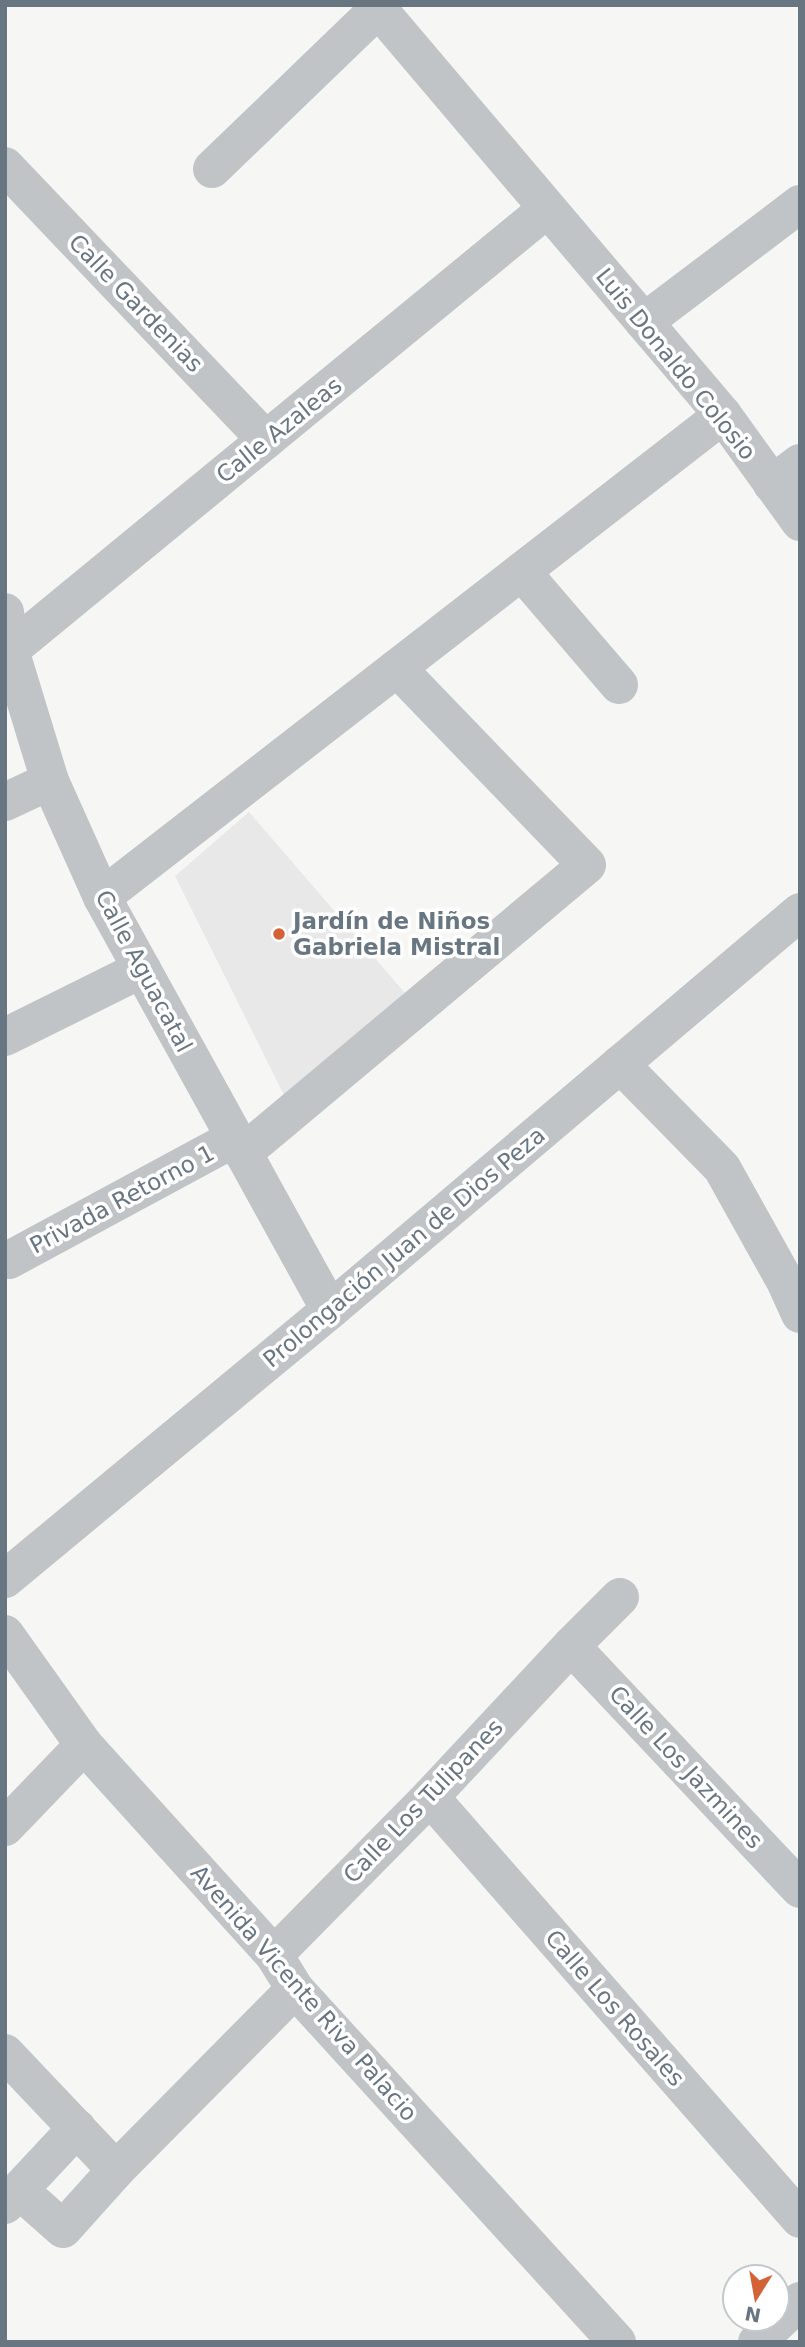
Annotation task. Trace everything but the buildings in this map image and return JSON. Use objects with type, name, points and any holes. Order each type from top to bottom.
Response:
[{"type":"street","points":[[212,169],[377,7]]},
{"type":"street","name":"Luis Donaldo Colosio","points":[[377,7],[723,415],[786,473],[800,522]]},
{"type":"street","name":"Calle Gardenias","points":[[5,166],[267,440]]},
{"type":"street","points":[[644,322],[800,204]]},
{"type":"street","name":"Calle Azaleas","points":[[10,650],[547,209]]},
{"type":"street","points":[[102,897],[723,415]]},
{"type":"street","points":[[522,572],[619,685]]},
{"type":"street","name":"Calle Aguacatal","points":[[5,612],[10,650],[50,781],[102,897],[330,1310]]},
{"type":"street","name":"Privada Retorno 1","points":[[9,1260],[239,1145],[587,865],[397,668]]},
{"type":"street","points":[[5,802],[50,781]]},
{"type":"street","name":"Prolongación Juan de Dios Peza","points":[[5,1579],[330,1310],[800,912]]},
{"type":"street","points":[[5,1037],[142,969]]},
{"type":"street","points":[[620,1064],[722,1168],[785,1281],[800,1314]]},
{"type":"street","name":"Calle Los Tulipanes","points":[[274,1955],[430,1797],[620,1597]]},
{"type":"street","name":"Avenida Vicente Riva Palacio","points":[[5,1634],[83,1745],[274,1955],[295,1989],[617,2342]]},
{"type":"street","name":"Calle Los Jazmines","points":[[572,1646],[800,1889]]},
{"type":"street","points":[[5,1827],[83,1745]]},
{"type":"street","name":"Calle Los Rosales","points":[[430,1797],[800,2219]]},
{"type":"street","points":[[77,2128],[12,2197],[63,2229],[116,2170],[295,1989]]},
{"type":"street","points":[[5,2053],[116,2170]]},
{"type":"street","points":[[757,2342],[800,2301]]},
{"type":"shaded area","name":"Jardín de Niños Gabriela Mistral","points":[[249,812],[405,993],[285,1097],[175,876]]},
{"type":"place","name":"Jardín de Niños Gabriela Mistral","points":[[279,934]]}]
